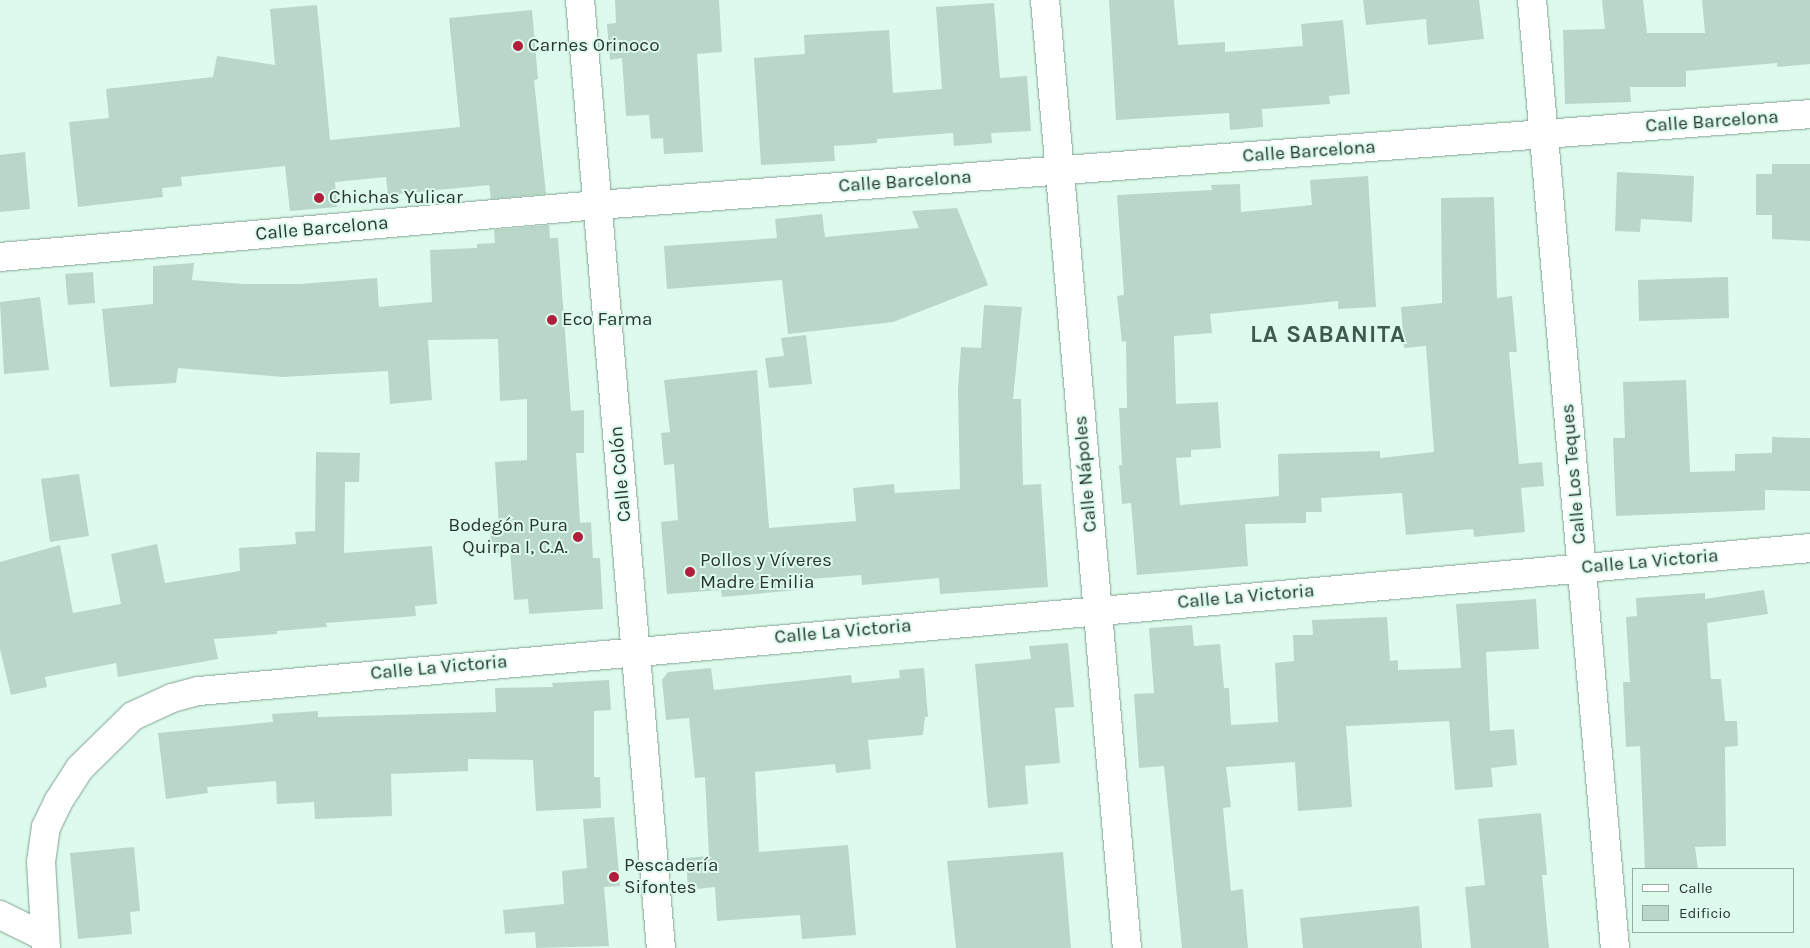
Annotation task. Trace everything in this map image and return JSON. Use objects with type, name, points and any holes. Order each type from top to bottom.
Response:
[{"type":"street","name":"Calle Colón","points":[[580,0],[661,948]]},
{"type":"street","name":"Calle Nápoles","points":[[1046,0],[1128,948]]},
{"type":"street","name":"Calle Los Teques","points":[[1532,0],[1615,948]]},
{"type":"street","name":"Calle Barcelona","points":[[0,257],[598,205],[1810,114]]},
{"type":"street","name":"Calle La Victoria","points":[[46,943],[41,862],[46,826],[80,768],[133,716],[172,698],[199,691],[636,650],[1810,548]]},
{"type":"street","points":[[0,915],[46,943]]},
{"type":"building","points":[[615,0],[719,0],[722,52],[697,54],[703,152],[664,154],[663,138],[651,139],[649,115],[626,116],[622,58],[610,60],[607,24],[616,23]]},
{"type":"building","points":[[1109,0],[1174,0],[1178,45],[1225,42],[1225,52],[1303,46],[1301,24],[1343,20],[1350,94],[1329,96],[1330,104],[1262,109],[1263,127],[1230,130],[1229,113],[1116,120]]},
{"type":"building","points":[[1363,0],[1479,0],[1484,39],[1428,45],[1426,19],[1366,25]]},
{"type":"building","points":[[1602,0],[1643,0],[1647,33],[1705,33],[1702,0],[1810,0],[1810,64],[1777,67],[1777,63],[1686,71],[1686,87],[1630,87],[1631,102],[1565,104],[1563,30],[1605,29]]},
{"type":"building","points":[[994,3],[1000,78],[1027,76],[1031,131],[991,133],[992,143],[954,146],[953,133],[877,139],[877,143],[834,146],[835,161],[761,165],[754,58],[805,54],[804,35],[889,30],[893,93],[942,89],[936,7]]},
{"type":"building","points":[[317,5],[330,140],[460,127],[449,18],[532,10],[538,79],[534,80],[546,194],[491,199],[489,185],[388,195],[386,177],[335,182],[337,207],[290,211],[285,166],[181,177],[182,186],[162,188],[163,197],[78,207],[69,122],[109,118],[106,89],[213,77],[217,56],[275,65],[270,9]]},
{"type":"building","points":[[25,152],[30,209],[0,212],[0,155]]},
{"type":"building","points":[[1772,164],[1810,164],[1810,241],[1772,239],[1772,215],[1756,215],[1756,174],[1772,174]]},
{"type":"building","points":[[1617,172],[1694,176],[1692,222],[1641,219],[1640,232],[1615,231]]},
{"type":"building","points":[[1368,176],[1376,307],[1338,309],[1338,301],[1210,314],[1212,333],[1174,336],[1176,404],[1218,402],[1221,448],[1191,450],[1191,457],[1176,458],[1180,505],[1279,496],[1278,454],[1380,451],[1380,458],[1434,452],[1426,346],[1404,348],[1401,307],[1442,303],[1441,198],[1494,197],[1497,298],[1512,296],[1517,352],[1509,352],[1519,464],[1542,462],[1544,486],[1521,488],[1525,532],[1474,537],[1473,529],[1406,535],[1402,493],[1321,498],[1322,512],[1306,512],[1306,523],[1245,524],[1248,566],[1137,575],[1131,503],[1122,504],[1119,465],[1122,465],[1119,408],[1127,408],[1126,341],[1122,342],[1117,296],[1124,295],[1117,195],[1212,190],[1211,185],[1240,184],[1241,212],[1312,205],[1310,180]]},
{"type":"building","points":[[957,208],[988,285],[893,322],[788,334],[782,280],[667,289],[664,246],[777,238],[775,219],[822,214],[825,237],[919,228],[912,211]]},
{"type":"building","points":[[549,225],[550,238],[558,238],[571,411],[584,410],[584,453],[576,453],[580,523],[591,522],[593,558],[600,558],[603,609],[529,614],[528,599],[514,600],[510,552],[492,553],[490,529],[499,528],[495,462],[527,460],[527,399],[500,401],[498,339],[428,340],[432,400],[390,404],[388,371],[282,377],[178,368],[176,383],[110,387],[102,309],[153,304],[153,266],[194,263],[192,280],[243,284],[300,284],[377,278],[379,307],[432,302],[430,250],[477,248],[477,244],[495,243],[494,230]]},
{"type":"building","points":[[93,272],[95,303],[68,305],[65,274]]},
{"type":"building","points":[[1728,277],[1729,318],[1639,321],[1638,280]]},
{"type":"building","points":[[40,297],[49,370],[4,374],[0,302]]},
{"type":"building","points":[[984,305],[1022,307],[1013,399],[1021,399],[1023,485],[1041,484],[1048,587],[940,594],[939,578],[862,585],[861,575],[797,580],[798,590],[722,597],[721,590],[667,594],[661,522],[678,520],[674,464],[664,465],[661,433],[670,432],[664,380],[757,370],[769,528],[856,521],[853,488],[894,484],[895,493],[960,489],[958,390],[961,347],[981,348]]},
{"type":"building","points":[[806,335],[812,384],[769,388],[765,358],[784,356],[781,338]]},
{"type":"building","points":[[1686,380],[1690,472],[1735,471],[1735,454],[1772,453],[1772,437],[1810,438],[1810,491],[1765,490],[1765,510],[1616,516],[1613,438],[1625,438],[1623,382]]},
{"type":"building","points":[[316,452],[360,453],[359,482],[345,482],[344,553],[432,546],[437,604],[415,606],[416,616],[326,623],[327,627],[277,631],[277,634],[214,639],[218,659],[118,677],[116,663],[45,677],[47,687],[11,695],[0,649],[0,562],[60,545],[73,613],[121,604],[111,554],[157,544],[165,583],[240,571],[239,548],[296,544],[295,532],[315,531]]},
{"type":"building","points":[[79,474],[89,536],[50,542],[41,479]]},
{"type":"building","points":[[1764,590],[1768,614],[1707,623],[1711,679],[1721,679],[1725,721],[1737,721],[1738,746],[1725,747],[1726,846],[1695,847],[1698,868],[1645,868],[1640,746],[1626,747],[1623,682],[1630,682],[1626,617],[1637,616],[1636,598],[1705,593],[1705,599]]},
{"type":"building","points":[[1536,599],[1539,649],[1486,652],[1490,731],[1514,729],[1517,765],[1491,768],[1493,787],[1455,790],[1449,721],[1346,726],[1352,807],[1298,811],[1295,762],[1226,767],[1231,807],[1223,808],[1231,891],[1243,889],[1248,948],[1182,948],[1164,766],[1139,768],[1134,694],[1154,693],[1149,628],[1192,625],[1194,646],[1220,644],[1224,688],[1229,688],[1231,725],[1278,722],[1275,663],[1294,661],[1293,635],[1313,635],[1312,620],[1387,617],[1390,661],[1398,660],[1398,670],[1461,668],[1456,604]]},
{"type":"building","points":[[1068,643],[1074,707],[1055,708],[1060,763],[1025,766],[1028,804],[988,808],[975,664],[1031,659],[1029,646]]},
{"type":"building","points":[[711,668],[714,690],[851,675],[852,683],[900,678],[899,670],[924,668],[928,717],[925,717],[923,735],[868,740],[871,769],[836,773],[835,764],[755,772],[759,852],[848,845],[856,935],[802,939],[800,915],[717,921],[715,887],[688,890],[686,858],[709,856],[705,777],[695,778],[689,718],[666,720],[662,680],[668,672]]},
{"type":"building","points":[[609,680],[611,710],[594,711],[594,777],[600,777],[601,808],[536,811],[533,760],[468,759],[468,771],[391,774],[392,816],[315,819],[314,802],[277,804],[276,781],[207,787],[208,793],[166,799],[158,733],[273,722],[272,714],[318,711],[318,717],[496,712],[495,688],[553,687],[552,683]]},
{"type":"building","points":[[1541,813],[1547,875],[1542,875],[1549,948],[1471,948],[1465,887],[1485,885],[1478,819]]},
{"type":"building","points":[[614,817],[620,886],[604,887],[609,946],[536,948],[535,932],[505,934],[503,910],[564,904],[562,871],[587,868],[583,819]]},
{"type":"building","points":[[134,847],[140,911],[130,912],[132,934],[78,939],[70,853]]},
{"type":"building","points":[[1063,852],[1071,948],[956,948],[947,861]]},
{"type":"building","points":[[1419,906],[1422,948],[1303,948],[1300,918]]},
{"type":"place","name":"Carnes Orinoco","points":[[518,46]]},
{"type":"place","name":"Chichas Yulicar","points":[[319,198]]},
{"type":"place","name":"Eco Farma","points":[[552,320]]},
{"type":"place","name":"Bodegón Pura Quirpa I, C.A.","points":[[578,537]]},
{"type":"place","name":"Pollos y Víveres Madre Emilia","points":[[690,572]]},
{"type":"place","name":"Pescadería Sifontes","points":[[614,877]]},
{"type":"district","name":"LA SABANITA","points":[[1328,335]]}]
